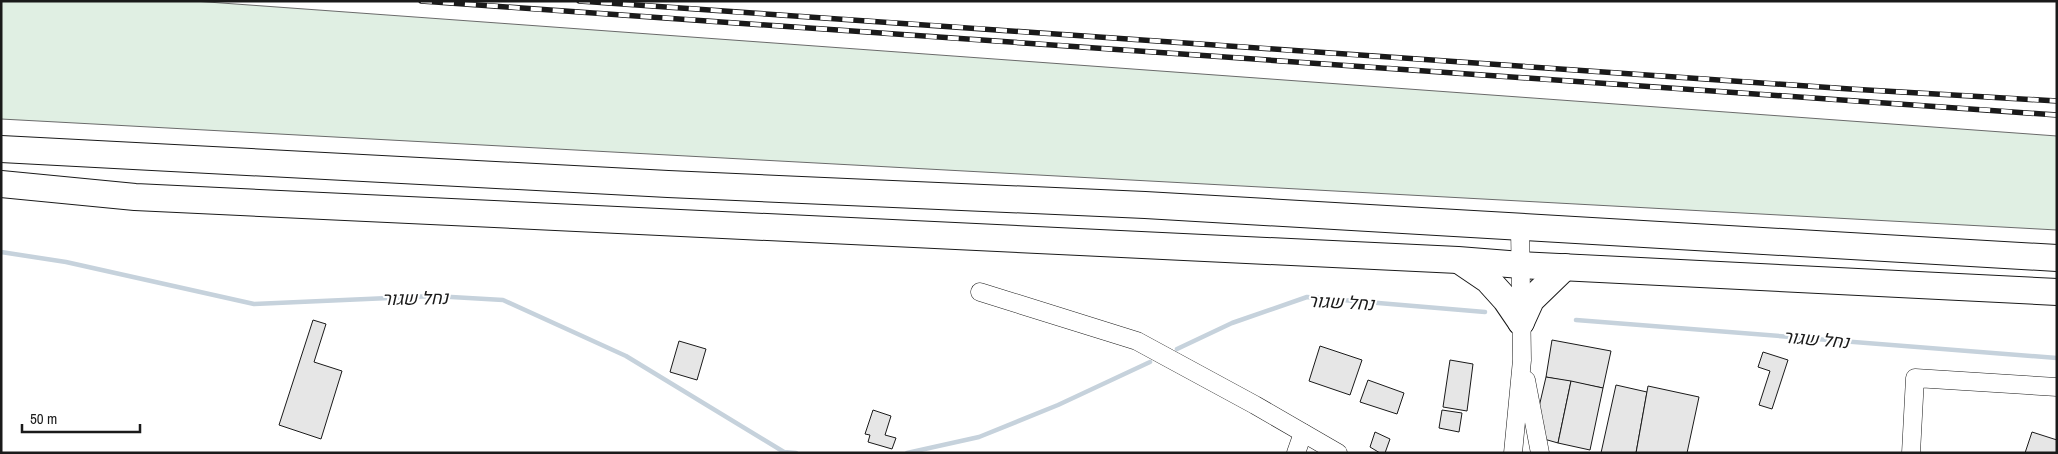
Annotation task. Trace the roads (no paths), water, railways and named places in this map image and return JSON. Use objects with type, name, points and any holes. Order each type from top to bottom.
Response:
[{"type":"highway","points":[[1,149],[668,184],[1155,205],[2057,258]]},
{"type":"highway","points":[[1,184],[135,197],[1458,260],[1520,265],[2057,292]]},
{"type":"highway","points":[[1458,260],[1488,280],[1521,322],[1531,300],[1566,267]]},
{"type":"street","points":[[1513,453],[1522,360],[1520,227]]},
{"type":"street","points":[[980,292],[1137,342],[1338,453]]},
{"type":"street","points":[[1522,360],[1540,453]]},
{"type":"street","points":[[1911,453],[1915,378],[2057,387]]},
{"type":"street","points":[[1508,453],[1516,421]]},
{"type":"street","points":[[1296,453],[1304,433]]},
{"type":"waterway","name":"נחל שגור","points":[[1,252],[66,262],[254,304],[434,296],[503,300],[626,356],[784,452],[796,453]]},
{"type":"waterway","name":"נחל שגור","points":[[1177,349],[1232,323],[1307,297],[1485,312]]},
{"type":"waterway","name":"נחל שגור","points":[[1576,320],[2057,358]]},
{"type":"waterway","name":"נחל שגור","points":[[907,453],[979,437],[1058,405],[1150,362]]},
{"type":"railway","points":[[421,1],[2057,115]]},
{"type":"railway","points":[[579,1],[1850,89],[2057,101]]}]
